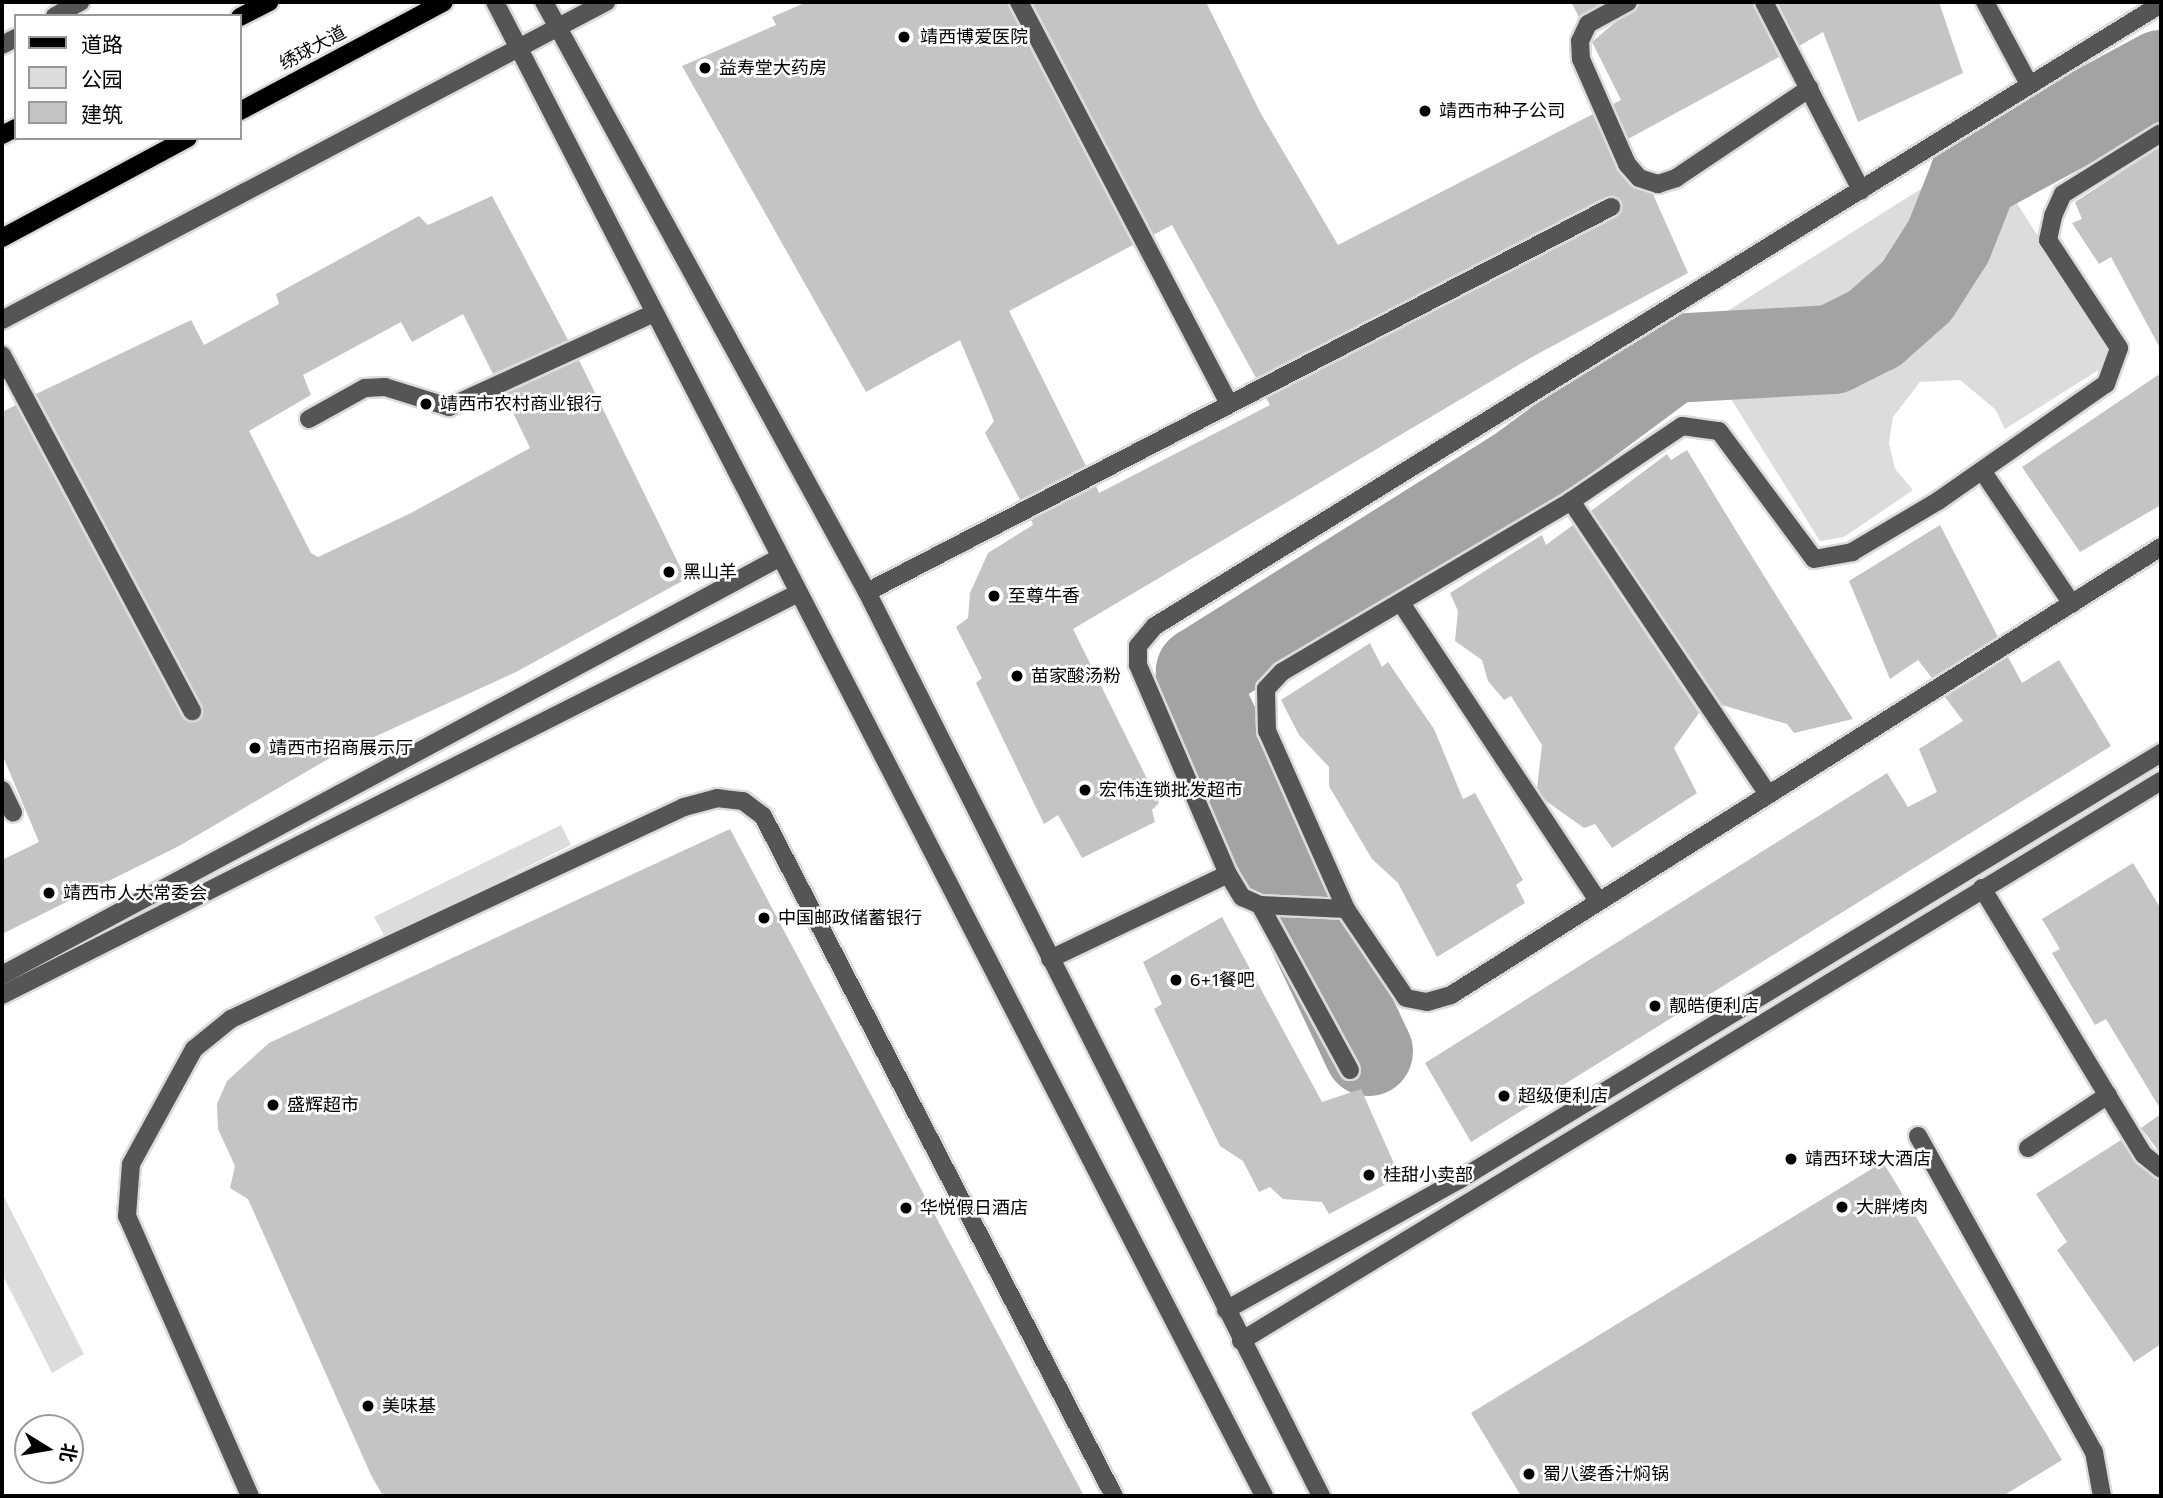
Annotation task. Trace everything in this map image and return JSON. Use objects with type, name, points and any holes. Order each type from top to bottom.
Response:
[{"type":"main road","name":"绣球大道","points":[[242,110],[444,2]]},
{"type":"main road","points":[[242,16],[263,3]]},
{"type":"main road","points":[[2,238],[184,140]]},
{"type":"street","points":[[59,14],[80,2]]},
{"type":"street","points":[[495,2],[652,314],[1264,1496]]},
{"type":"street","points":[[544,2],[867,592],[1321,1496]]},
{"type":"street","points":[[2,320],[606,2]]},
{"type":"street","points":[[1019,2],[1228,402]]},
{"type":"street","points":[[1628,2],[1588,24],[1580,41],[1591,82],[1639,178],[1658,184],[1676,178],[1810,88]]},
{"type":"street","points":[[1764,2],[1861,190]]},
{"type":"street","points":[[1985,2],[2029,84]]},
{"type":"street","points":[[1346,909],[1326,912],[1260,905],[1242,897],[1228,874],[1138,665],[1138,646],[1155,626],[2161,4]]},
{"type":"street","points":[[2161,133],[2063,194],[2048,240],[2119,348],[2116,367],[2106,384],[1983,472],[1835,558],[1814,559],[1719,431],[1703,424],[1682,426],[1571,501],[1282,672],[1266,689],[1263,707],[1267,731],[1346,909],[1392,983],[1406,998],[1427,1002],[1451,995],[1767,793],[2161,547]]},
{"type":"street","points":[[867,592],[1228,402],[1611,207]]},
{"type":"street","points":[[309,419],[365,388],[385,387],[449,407],[652,314]]},
{"type":"street","points":[[2,355],[192,711]]},
{"type":"street","points":[[1983,472],[2072,604]]},
{"type":"street","points":[[1571,501],[1767,793]]},
{"type":"street","points":[[2,975],[779,558]]},
{"type":"street","points":[[2,995],[798,593]]},
{"type":"street","points":[[1401,603],[1598,901]]},
{"type":"street","points":[[1226,1310],[1459,1180],[2161,753]]},
{"type":"street","points":[[1241,1341],[1982,888],[2159,789]]},
{"type":"street","points":[[2,790],[13,813]]},
{"type":"street","points":[[250,1496],[127,1216],[131,1164],[194,1049],[231,1019],[684,807],[717,798],[743,801],[763,816],[1114,1496]]},
{"type":"street","points":[[1050,959],[1228,874]]},
{"type":"street","points":[[1982,888],[2144,1156],[2161,1169]]},
{"type":"street","points":[[1260,905],[1350,1070]]},
{"type":"street","points":[[2028,1148],[2108,1095]]},
{"type":"street","points":[[1917,1136],[2094,1452],[2102,1496]]},
{"type":"green space","points":[[1954,168],[1899,284],[1867,312],[1824,327],[1699,329]]},
{"type":"green space","points":[[2001,178],[2109,348],[2108,364],[2005,429],[1995,409],[1960,380],[1920,382],[1893,417],[1889,443],[1895,469],[1913,490],[1844,537],[1820,541],[1716,375],[1827,369],[1876,353],[1924,314],[1977,222],[1987,190]]},
{"type":"green space","points":[[561,825],[571,845],[385,937],[374,917]]},
{"type":"green space","points":[[2,1193],[84,1354],[52,1373],[2,1274]]},
{"type":"building","points":[[807,2],[1008,2],[1133,245],[1009,311],[1086,466],[1020,500],[985,433],[994,421],[960,340],[866,392],[682,66],[776,25],[772,17]]},
{"type":"building","points":[[1032,2],[1206,2],[1260,112],[1338,245],[1593,114],[1618,171],[1631,186],[1653,194],[1688,273],[1532,357],[1073,629],[1159,803],[1152,810],[1155,822],[1082,858],[1058,815],[1044,824],[976,683],[982,678],[956,627],[968,618],[970,593],[988,553],[1033,525],[1031,520],[1096,486],[1099,493],[1270,405],[1266,398],[1616,217],[1622,207],[1617,197],[1606,197],[1256,378],[1172,225],[1153,235]]},
{"type":"building","points":[[1571,2],[1605,2],[1579,17]]},
{"type":"building","points":[[1639,2],[1753,2],[1779,57],[1628,139],[1613,104],[1621,100],[1592,42]]},
{"type":"building","points":[[1777,2],[1939,2],[1963,73],[1858,122],[1823,32],[1799,46]]},
{"type":"building","points":[[2161,146],[2161,350],[2111,257],[2099,264],[2072,223],[2082,219],[2075,202]]},
{"type":"building","points":[[492,196],[568,340],[493,374],[463,314],[412,342],[401,322],[303,375],[311,395],[249,431],[311,553],[318,557],[411,513],[530,448],[504,394],[579,360],[686,579],[516,672],[335,755],[179,846],[2,934],[2,860],[39,842],[2,754],[2,412],[16,405],[182,716],[197,721],[202,706],[36,394],[191,320],[204,345],[279,304],[276,294],[419,216],[428,225]]},
{"type":"building","points":[[2161,373],[2161,505],[2080,552],[2022,467]]},
{"type":"building","points":[[1687,450],[1853,719],[1794,733],[1787,724],[1722,705],[1591,511],[1667,454],[1671,460]]},
{"type":"building","points":[[1573,525],[1699,713],[1674,748],[1697,793],[1612,848],[1595,824],[1584,828],[1546,801],[1537,788],[1542,745],[1511,696],[1504,700],[1488,681],[1482,660],[1455,641],[1458,611],[1450,593],[1542,535],[1546,545]]},
{"type":"building","points":[[1940,525],[1998,637],[1932,678],[1918,660],[1890,679],[1849,581]]},
{"type":"building","points":[[1370,643],[1382,667],[1388,662],[1434,729],[1463,799],[1475,793],[1523,880],[1516,885],[1525,903],[1437,957],[1398,883],[1372,859],[1329,786],[1329,767],[1299,735],[1281,700]]},
{"type":"building","points":[[2008,657],[2022,683],[2059,660],[2111,746],[1471,1142],[1425,1063],[1887,773],[1908,807],[1937,792],[1919,749],[1963,721],[1945,697]]},
{"type":"building","points":[[730,829],[1084,1496],[383,1496],[371,1475],[248,1199],[230,1188],[235,1166],[218,1129],[217,1104],[227,1081],[269,1043]]},
{"type":"building","points":[[2133,863],[2161,909],[2161,1110],[2106,1019],[2095,1025],[2052,953],[2060,949],[2042,919]]},
{"type":"building","points":[[1222,917],[1322,1102],[1361,1089],[1400,1177],[1329,1214],[1322,1202],[1283,1199],[1270,1187],[1259,1192],[1243,1161],[1220,1146],[1154,1009],[1162,1004],[1143,962]]},
{"type":"building","points":[[2161,1114],[2161,1154],[2141,1128]]},
{"type":"building","points":[[2121,1140],[2136,1163],[2161,1180],[2161,1344],[2134,1362],[2057,1250],[2067,1242],[2036,1194]]},
{"type":"building","points":[[1883,1162],[2062,1460],[2003,1496],[1521,1496],[1471,1413]]},
{"type":"waterway","points":[[1368,1051],[1199,694],[1200,671],[1523,468],[1671,358],[1832,349],[1874,328],[1916,291],[1948,241],[1974,175],[2161,74]]},
{"type":"place","name":"靖西博爱医院","points":[[904,37]]},
{"type":"place","name":"益寿堂大药房","points":[[705,68]]},
{"type":"place","name":"靖西市种子公司","points":[[1425,111]]},
{"type":"place","name":"靖西市农村商业银行","points":[[426,404]]},
{"type":"place","name":"黑山羊","points":[[669,572]]},
{"type":"place","name":"至尊牛香","points":[[994,596]]},
{"type":"place","name":"苗家酸汤粉","points":[[1017,676]]},
{"type":"place","name":"靖西市招商展示厅","points":[[255,748]]},
{"type":"place","name":"宏伟连锁批发超市","points":[[1085,790]]},
{"type":"place","name":"靖西市人大常委会","points":[[49,893]]},
{"type":"place","name":"中国邮政储蓄银行","points":[[764,918]]},
{"type":"place","name":"6+1餐吧","points":[[1176,980]]},
{"type":"place","name":"靓皓便利店","points":[[1655,1006]]},
{"type":"place","name":"超级便利店","points":[[1504,1096]]},
{"type":"place","name":"盛辉超市","points":[[273,1105]]},
{"type":"place","name":"靖西环球大酒店","points":[[1791,1159]]},
{"type":"place","name":"桂甜小卖部","points":[[1369,1175]]},
{"type":"place","name":"大胖烤肉","points":[[1842,1207]]},
{"type":"place","name":"华悦假日酒店","points":[[906,1208]]},
{"type":"place","name":"美味基","points":[[368,1406]]},
{"type":"place","name":"蜀八婆香汁焖锅","points":[[1529,1474]]}]
